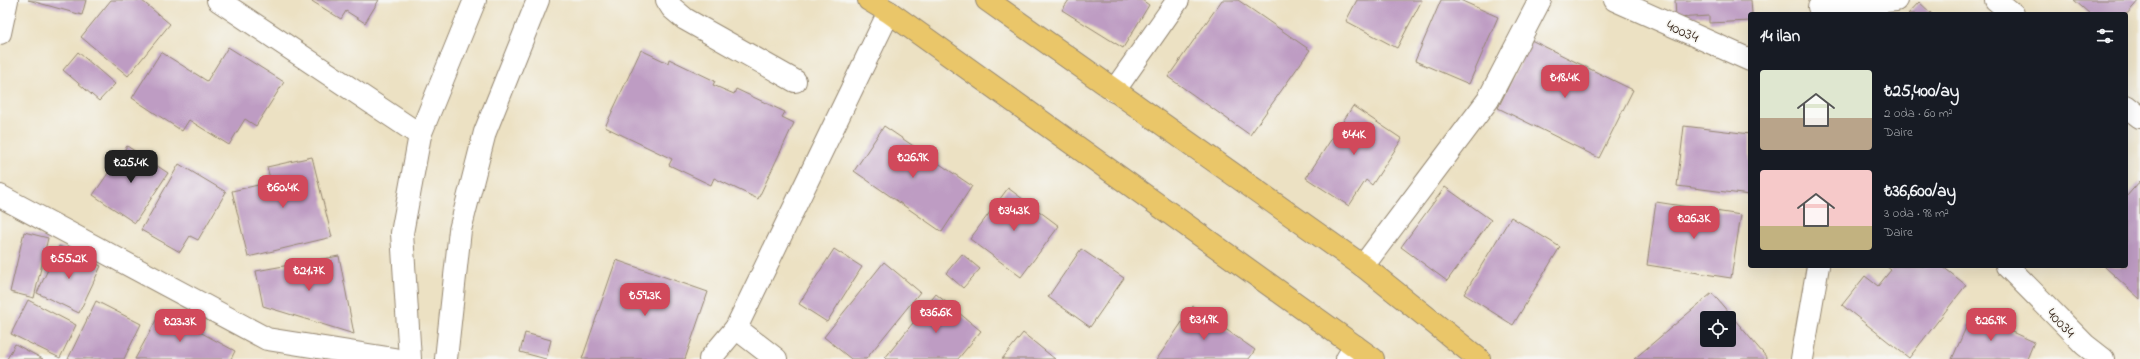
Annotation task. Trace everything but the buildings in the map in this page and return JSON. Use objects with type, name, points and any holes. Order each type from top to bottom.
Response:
[{"type":"main road","points":[[869,0],[889,12],[1351,352],[1373,359]]},
{"type":"main road","points":[[988,0],[1114,91],[1363,266],[1479,359]]},
{"type":"street","points":[[0,33],[7,0]]},
{"type":"street","points":[[218,0],[420,135]]},
{"type":"street","points":[[410,359],[402,233],[420,135],[475,0]]},
{"type":"street","points":[[446,359],[460,230],[485,132],[538,0]]},
{"type":"street","points":[[667,0],[672,8],[685,19],[795,81]]},
{"type":"street","points":[[1114,91],[1178,0]]},
{"type":"street","points":[[1363,266],[1488,100],[1540,0]]},
{"type":"street","name":"40034","points":[[1615,0],[1748,59]]},
{"type":"street","points":[[1819,7],[1896,0]]},
{"type":"street","points":[[1996,0],[2011,12]]},
{"type":"street","points":[[710,359],[736,328],[889,12]]},
{"type":"street","points":[[2128,108],[2140,117]]},
{"type":"street","points":[[0,196],[267,339],[394,359]]},
{"type":"street","points":[[1802,359],[1818,268]]},
{"type":"street","name":"40034","points":[[2009,268],[2085,345],[2103,359]]},
{"type":"street","points":[[736,328],[776,359]]}]
